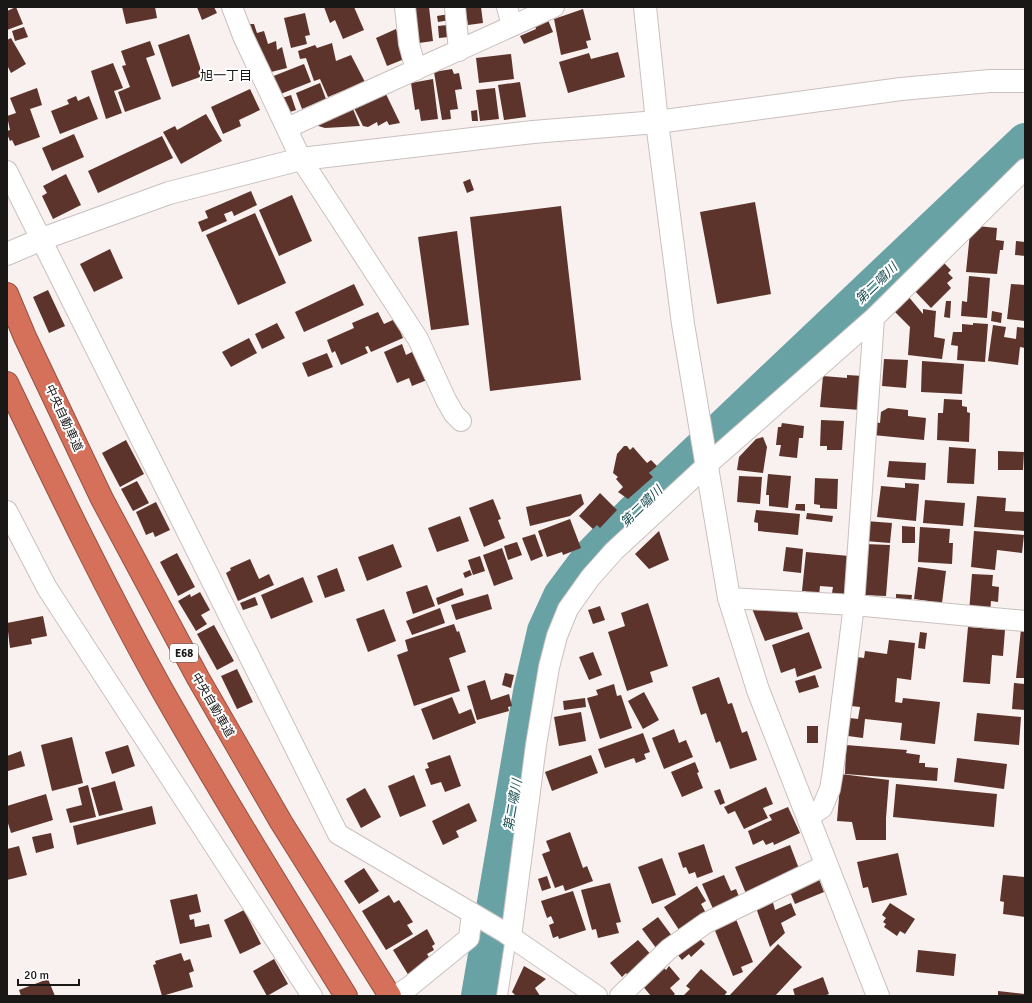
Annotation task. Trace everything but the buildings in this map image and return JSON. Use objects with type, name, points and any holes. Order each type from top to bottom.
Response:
[{"type":"highway","name":"中央自動車道","points":[[7,294],[28,344],[102,499],[198,678],[281,822],[390,996]]},
{"type":"highway","points":[[7,382],[68,512],[160,687],[254,848],[346,996]]},
{"type":"street","points":[[232,7],[243,36],[301,159],[418,339],[450,407],[461,421]]},
{"type":"street","points":[[405,7],[409,44],[416,70]]},
{"type":"street","points":[[454,7],[459,51]]},
{"type":"street","points":[[506,7],[512,26]]},
{"type":"street","points":[[287,128],[554,7]]},
{"type":"street","points":[[645,7],[657,122],[683,324],[729,598],[758,690],[878,996]]},
{"type":"street","points":[[7,254],[42,239],[169,193],[301,159],[533,132],[657,122],[902,89],[990,81],[1025,81]]},
{"type":"street","points":[[507,934],[549,667],[568,609],[590,578],[614,551],[706,459],[874,318],[1025,169]]},
{"type":"street","points":[[7,170],[338,834],[507,934],[597,996]]},
{"type":"street","points":[[808,818],[822,808],[830,789],[854,605],[874,318]]},
{"type":"street","points":[[7,511],[47,588],[312,996]]},
{"type":"street","points":[[729,598],[854,605],[1025,621]]},
{"type":"street","points":[[620,996],[668,949],[706,923],[826,865]]},
{"type":"street","points":[[395,996],[409,987],[469,938],[478,916]]},
{"type":"lane","points":[[502,996],[507,934]]},
{"type":"waterway","name":"第二嘯川","points":[[479,996],[531,692],[545,631],[561,596],[590,557],[633,513],[1025,141]]},
{"type":"district","name":"旭一丁目","points":[[226,75]]}]
